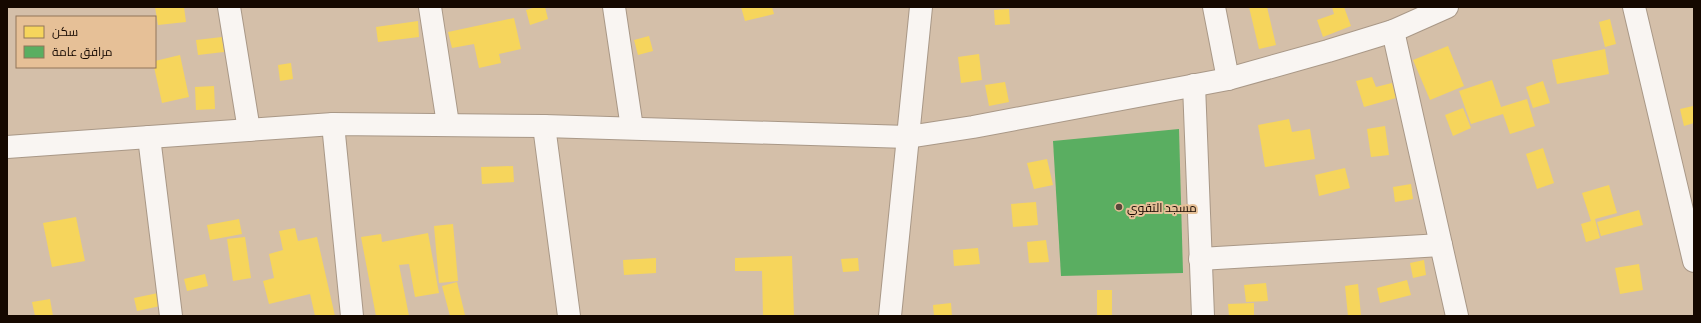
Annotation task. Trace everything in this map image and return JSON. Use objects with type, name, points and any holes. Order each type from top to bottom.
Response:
[{"type":"street","points":[[229,7],[250,130]]},
{"type":"street","points":[[430,7],[448,124]]},
{"type":"street","points":[[614,7],[632,128]]},
{"type":"street","points":[[890,316],[921,7]]},
{"type":"street","points":[[1214,7],[1228,79]]},
{"type":"street","points":[[7,147],[333,124],[544,126],[908,137],[973,127],[1228,79],[1393,31],[1425,12],[1447,7]]},
{"type":"street","points":[[1634,7],[1694,261]]},
{"type":"street","points":[[1393,31],[1457,316]]},
{"type":"street","points":[[1194,85],[1203,316]]},
{"type":"street","points":[[333,124],[352,316]]},
{"type":"street","points":[[544,126],[570,316]]},
{"type":"street","points":[[149,137],[172,316]]},
{"type":"street","points":[[1200,259],[1441,245]]},
{"type":"building: سكن","points":[[155,7],[184,7],[186,22],[158,25]]},
{"type":"building: سكن","points":[[536,7],[545,7],[548,19],[530,25],[526,10]]},
{"type":"building: سكن","points":[[741,7],[772,7],[774,14],[745,21]]},
{"type":"building: سكن","points":[[1249,7],[1267,7],[1276,45],[1259,49]]},
{"type":"building: سكن","points":[[1332,7],[1344,7],[1351,26],[1323,37],[1317,20],[1334,14]]},
{"type":"building: سكن","points":[[1009,9],[1010,24],[995,25],[994,10]]},
{"type":"building: سكن","points":[[514,18],[521,49],[499,54],[501,63],[479,68],[474,44],[452,48],[448,32]]},
{"type":"building: سكن","points":[[1610,19],[1616,44],[1605,47],[1599,22]]},
{"type":"building: سكن","points":[[418,21],[419,37],[378,42],[376,27]]},
{"type":"building: سكن","points":[[649,36],[653,51],[638,55],[634,40]]},
{"type":"building: سكن","points":[[222,37],[224,52],[198,55],[196,40]]},
{"type":"building: سكن","points":[[1448,46],[1464,86],[1430,100],[1413,60]]},
{"type":"building: سكن","points":[[1605,49],[1609,74],[1557,84],[1552,60]]},
{"type":"building: سكن","points":[[979,54],[982,80],[961,83],[958,57]]},
{"type":"building: سكن","points":[[180,55],[189,97],[162,103],[154,68],[156,68],[156,61]]},
{"type":"building: سكن","points":[[291,63],[293,79],[280,81],[278,65]]},
{"type":"building: سكن","points":[[1372,77],[1376,87],[1392,83],[1396,98],[1364,107],[1356,81]]},
{"type":"building: سكن","points":[[1492,80],[1501,107],[1527,99],[1535,126],[1510,134],[1503,114],[1471,124],[1459,91]]},
{"type":"building: سكن","points":[[1543,81],[1550,103],[1533,108],[1526,87]]},
{"type":"building: سكن","points":[[1005,82],[1009,102],[989,106],[985,85]]},
{"type":"building: سكن","points":[[214,86],[215,109],[196,110],[195,87]]},
{"type":"building: سكن","points":[[1693,106],[1694,123],[1684,126],[1680,109]]},
{"type":"building: سكن","points":[[1463,108],[1471,128],[1453,136],[1445,115]]},
{"type":"building: سكن","points":[[1289,119],[1292,132],[1310,129],[1315,159],[1265,167],[1258,125]]},
{"type":"building: سكن","points":[[1385,126],[1389,155],[1371,157],[1367,129]]},
{"type":"building: سكن","points":[[1543,148],[1554,183],[1537,189],[1526,154]]},
{"type":"building: سكن","points":[[1047,159],[1053,185],[1034,189],[1027,163]]},
{"type":"building: سكن","points":[[513,166],[514,182],[482,184],[481,167]]},
{"type":"building: سكن","points":[[1345,168],[1350,188],[1319,196],[1315,175]]},
{"type":"building: سكن","points":[[1411,184],[1413,199],[1395,202],[1393,187]]},
{"type":"building: سكن","points":[[1609,185],[1617,213],[1595,219],[1600,238],[1586,242],[1581,224],[1591,221],[1582,193]]},
{"type":"building: سكن","points":[[1036,202],[1038,225],[1013,227],[1011,204]]},
{"type":"building: سكن","points":[[1639,210],[1643,225],[1601,236],[1597,222]]},
{"type":"building: سكن","points":[[76,217],[85,261],[52,267],[43,223]]},
{"type":"building: سكن","points":[[239,219],[242,234],[210,240],[207,225]]},
{"type":"building: سكن","points":[[453,224],[458,281],[439,283],[434,226]]},
{"type":"building: سكن","points":[[295,228],[298,241],[317,237],[335,316],[315,316],[310,294],[269,304],[263,281],[274,278],[269,254],[283,250],[279,231]]},
{"type":"building: سكن","points":[[428,233],[439,293],[415,297],[409,264],[399,265],[409,316],[376,316],[361,237],[381,234],[382,242]]},
{"type":"building: سكن","points":[[245,237],[251,278],[233,281],[227,239]]},
{"type":"building: سكن","points":[[1046,240],[1049,262],[1029,263],[1027,242]]},
{"type":"building: سكن","points":[[978,248],[980,264],[954,266],[953,250]]},
{"type":"building: سكن","points":[[792,256],[794,316],[763,316],[762,271],[735,271],[735,258]]},
{"type":"building: سكن","points":[[656,258],[656,273],[624,275],[623,260]]},
{"type":"building: سكن","points":[[858,258],[859,271],[843,272],[841,259]]},
{"type":"building: سكن","points":[[1424,260],[1426,275],[1413,278],[1410,263]]},
{"type":"building: سكن","points":[[1639,264],[1643,290],[1620,294],[1615,268]]},
{"type":"building: سكن","points":[[205,274],[208,286],[187,291],[184,279]]},
{"type":"building: سكن","points":[[1407,280],[1411,295],[1380,303],[1377,288]]},
{"type":"building: سكن","points":[[457,282],[465,315],[450,316],[442,286]]},
{"type":"building: سكن","points":[[1266,283],[1268,301],[1246,302],[1244,285]]},
{"type":"building: سكن","points":[[1358,284],[1361,316],[1348,316],[1345,286]]},
{"type":"building: سكن","points":[[1097,290],[1112,290],[1112,316],[1097,316]]},
{"type":"building: سكن","points":[[158,293],[160,306],[137,311],[134,298]]},
{"type":"building: سكن","points":[[50,299],[53,316],[35,316],[32,302]]},
{"type":"building: سكن","points":[[951,303],[952,316],[934,316],[933,305]]},
{"type":"building: سكن","points":[[1254,303],[1254,316],[1229,316],[1228,304]]},
{"type":"building: مرافق عامة","name":"مسجد التقوي","points":[[1179,129],[1183,273],[1061,276],[1053,141]]},
{"type":"place","name":"مسجد التقوي","points":[[1119,207]]}]
